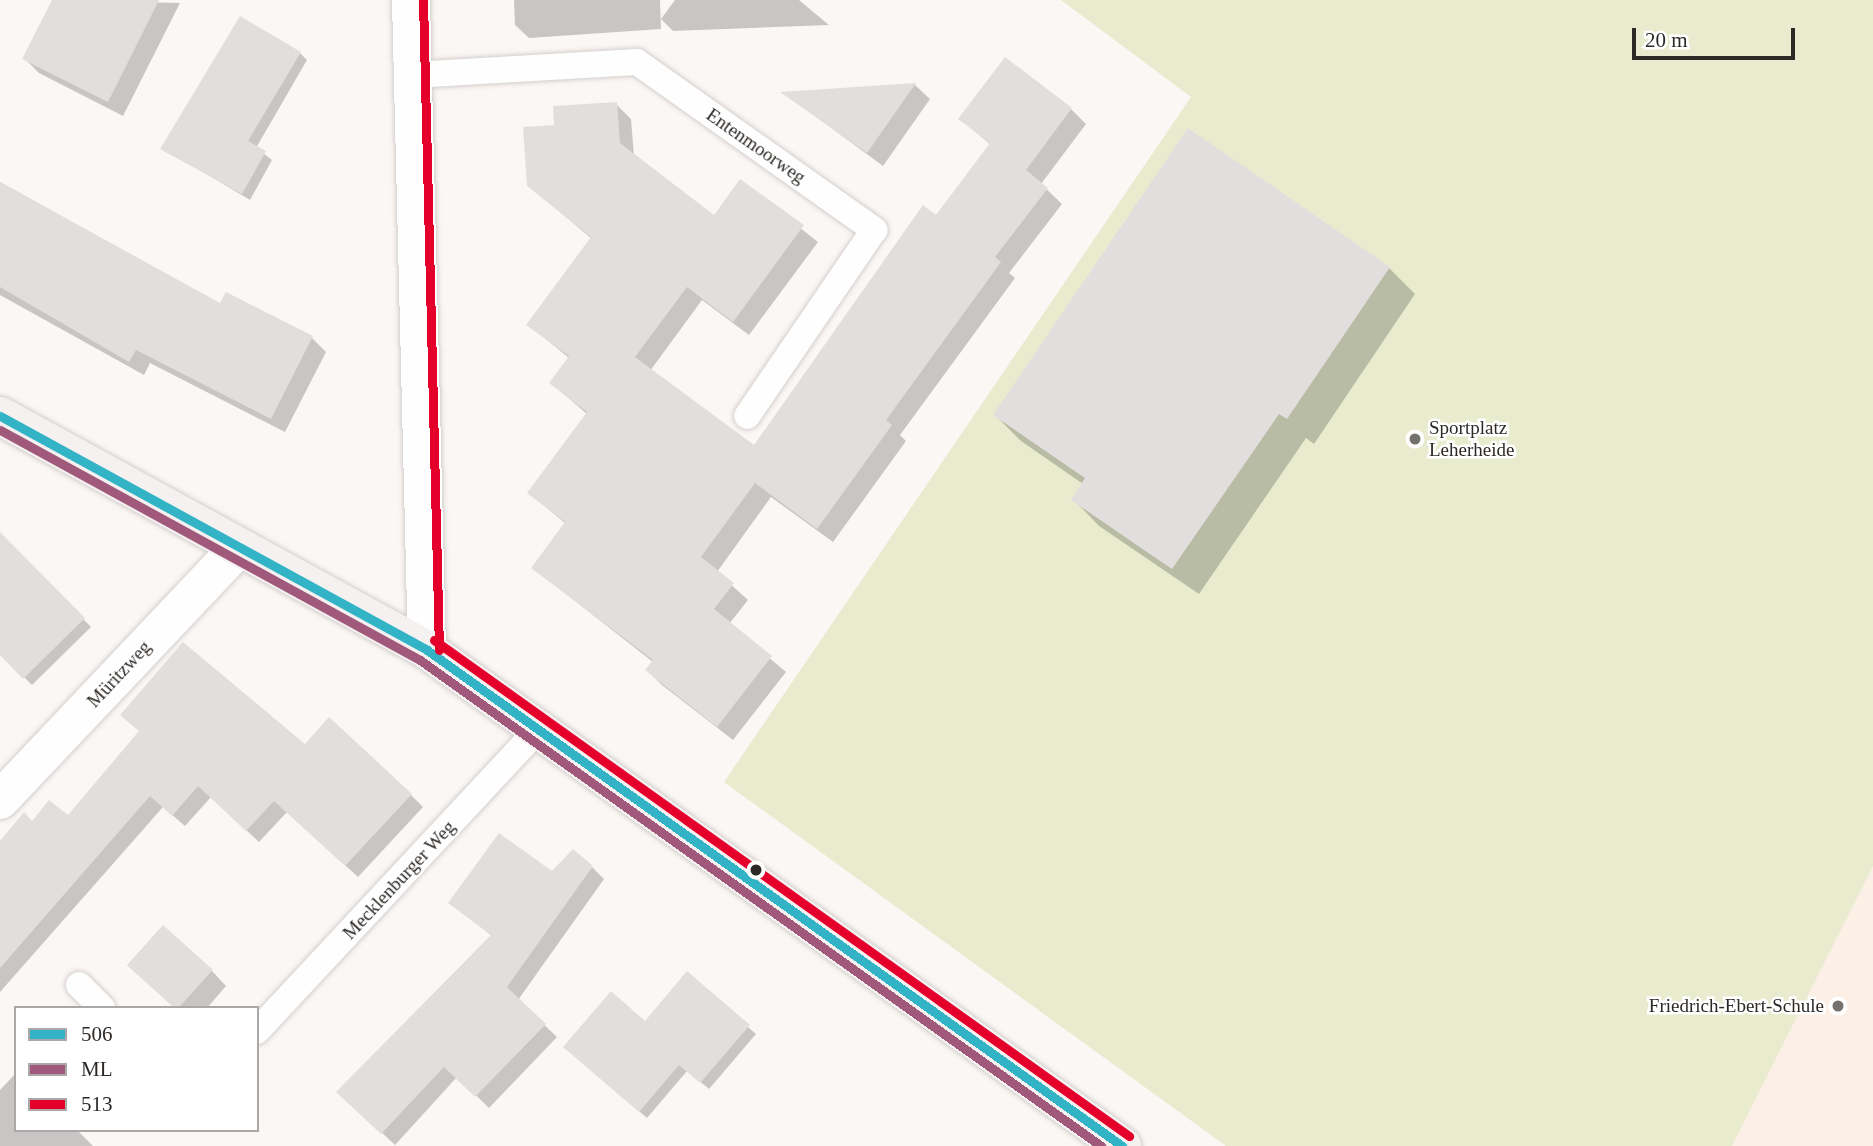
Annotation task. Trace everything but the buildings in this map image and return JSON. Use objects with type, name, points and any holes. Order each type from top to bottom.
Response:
[{"type":"street","points":[[411,0],[427,650]]},
{"type":"street","points":[[0,416],[427,650],[540,728],[1122,1146]]},
{"type":"street","name":"Müritzweg","points":[[0,800],[239,547]]},
{"type":"lane","name":"Entenmoorweg","points":[[412,75],[636,62],[874,230],[747,416]]},
{"type":"lane","name":"Mecklenburger Weg","points":[[259,1029],[540,728]]},
{"type":"lane","points":[[79,985],[100,1006]]},
{"type":"shaded area","name":"Friedrich-Ebert-Schule","points":[[1873,866],[1873,1146],[1732,1146]]},
{"type":"green space","name":"Sportplatz Leherheide","points":[[1061,0],[1873,0],[1873,866],[1732,1146],[1226,1146],[724,782],[1191,97]]},
{"type":"transit line","name":"513","points":[[423,0],[439,650]]},
{"type":"transit line","name":"506","points":[[0,416],[427,650],[1122,1146]]},
{"type":"transit line","name":"ML","points":[[0,430],[420,660],[1101,1146]]},
{"type":"transit line","name":"513","points":[[434,640],[1129,1136]]},
{"type":"place","name":"Sportplatz Leherheide","points":[[1415,439]]},
{"type":"place","name":"Friedrich-Ebert-Schule","points":[[1838,1006]]}]
